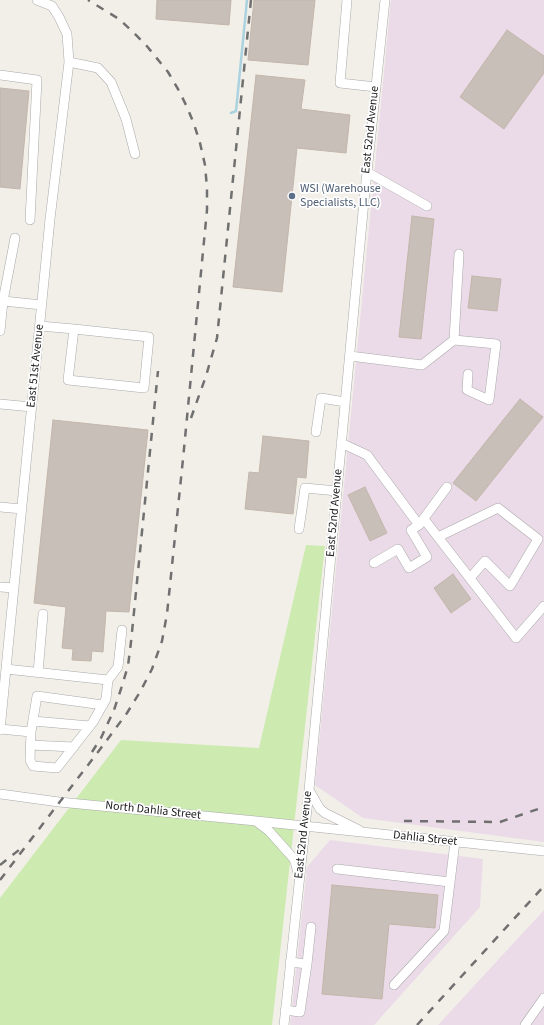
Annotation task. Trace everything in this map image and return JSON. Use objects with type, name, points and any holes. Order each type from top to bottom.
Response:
[{"type":"street","name":"East 51st Avenue","points":[[0,729],[4,664],[14,588],[50,219],[69,62],[67,34],[59,17],[52,6],[38,0]]},
{"type":"street","points":[[347,0],[340,83],[376,87]]},
{"type":"street","name":"East 52nd Avenue","points":[[284,1025],[309,790],[367,172],[385,0]]},
{"type":"street","points":[[69,62],[98,68],[111,82],[126,119],[134,154]]},
{"type":"street","points":[[0,74],[37,80],[30,220]]},
{"type":"street","points":[[367,172],[427,206]]},
{"type":"street","points":[[0,331],[3,301],[15,238]]},
{"type":"street","points":[[454,340],[459,254]]},
{"type":"street","points":[[3,301],[42,305]]},
{"type":"street","points":[[40,326],[74,329],[149,337],[144,388],[68,380],[74,329]]},
{"type":"street","points":[[350,356],[422,365],[454,340],[496,344],[489,400],[467,390],[468,374]]},
{"type":"street","points":[[316,432],[321,398],[345,402]]},
{"type":"street","points":[[0,404],[32,407]]},
{"type":"street","points":[[341,443],[367,456],[422,522],[438,537],[516,638],[544,606]]},
{"type":"street","points":[[374,563],[398,549],[410,568],[427,557],[411,530],[422,522],[447,487]]},
{"type":"street","points":[[300,529],[305,488],[337,491]]},
{"type":"street","points":[[0,507],[22,510]]},
{"type":"street","points":[[438,537],[498,508],[538,539],[510,586],[485,561],[470,578]]},
{"type":"street","points":[[0,587],[14,588]]},
{"type":"street","points":[[38,673],[44,614]]},
{"type":"street","points":[[103,704],[37,696],[30,745],[30,760],[33,766],[57,768],[93,722],[106,699],[108,680],[118,667],[122,630]]},
{"type":"street","points":[[4,664],[38,673],[108,680]]},
{"type":"street","points":[[33,721],[90,726]]},
{"type":"street","points":[[0,729],[31,732]]},
{"type":"street","points":[[30,745],[74,747]]},
{"type":"street","points":[[309,790],[320,809],[325,814],[358,829],[374,834]]},
{"type":"street","name":"North Dahlia Street","points":[[0,794],[59,802],[305,826]]},
{"type":"street","points":[[256,821],[269,831],[294,859],[299,887]]},
{"type":"street","name":"Dahlia Street","points":[[305,826],[544,851]]},
{"type":"street","points":[[394,985],[444,931],[455,842]]},
{"type":"street","points":[[337,869],[450,882]]},
{"type":"street","points":[[285,1010],[300,1012],[311,927]]},
{"type":"street","points":[[290,962],[307,964]]},
{"type":"street","points":[[525,1025],[544,998]]},
{"type":"shaded area","points":[[391,0],[544,0],[544,842],[363,818],[315,785]]},
{"type":"shaded area","points":[[330,840],[483,859],[480,907],[374,1025],[290,1025],[307,867]]},
{"type":"shaded area","points":[[544,910],[544,1025],[438,1025]]},
{"type":"green space","points":[[306,545],[325,546],[272,1025],[0,1025],[0,898],[121,740],[259,748]]},
{"type":"building","points":[[157,0],[231,0],[229,25],[156,19]]},
{"type":"building","points":[[254,0],[315,0],[308,65],[248,60]]},
{"type":"building","points":[[507,30],[544,56],[544,73],[504,129],[460,97]]},
{"type":"building","points":[[256,75],[305,80],[301,109],[350,115],[346,153],[297,148],[282,292],[233,287]]},
{"type":"building","points":[[0,88],[29,91],[20,189],[0,187]]},
{"type":"building","points":[[412,216],[434,219],[421,339],[399,337]]},
{"type":"building","points":[[472,276],[501,279],[497,311],[468,308]]},
{"type":"building","points":[[520,399],[543,417],[476,501],[453,483]]},
{"type":"building","points":[[53,420],[148,430],[129,612],[106,611],[103,652],[92,651],[91,661],[72,660],[73,649],[62,648],[66,607],[34,603]]},
{"type":"building","points":[[263,436],[309,441],[306,478],[297,477],[293,514],[245,509],[249,472],[259,473]]},
{"type":"building","points":[[365,487],[387,533],[370,541],[348,495]]},
{"type":"building","points":[[453,574],[471,599],[451,613],[434,588]]},
{"type":"building","points":[[332,885],[438,895],[435,928],[389,924],[382,999],[322,994]]},
{"type":"waterway","points":[[231,113],[236,111],[247,0]]},
{"type":"railway","points":[[0,880],[127,713],[152,669],[162,641],[167,614],[183,459],[207,210],[205,165],[194,124],[187,107],[168,72],[146,45],[119,19],[88,0]]},
{"type":"railway","points":[[191,418],[206,376],[217,338],[251,0]]},
{"type":"railway","points":[[92,752],[101,738],[114,710],[128,666],[158,371]]},
{"type":"railway","points":[[404,821],[500,822],[544,807]]},
{"type":"railway","points":[[0,865],[19,850]]},
{"type":"railway","points":[[417,1025],[544,886]]},
{"type":"place","name":"WSI (Warehouse Specialists, LLC)","points":[[292,196]]}]
